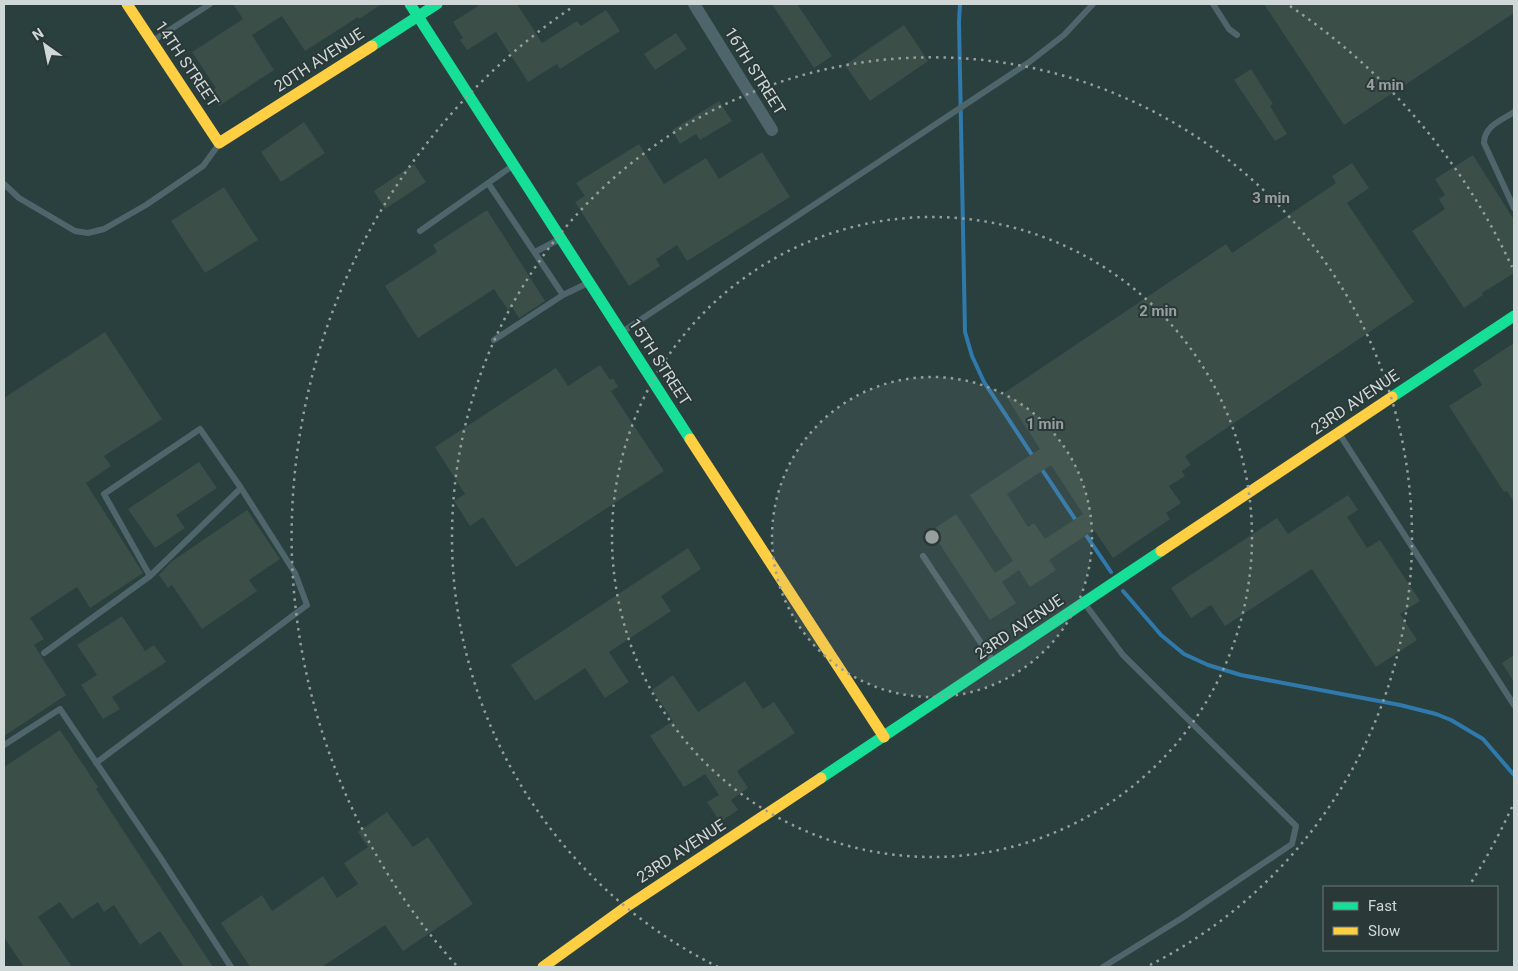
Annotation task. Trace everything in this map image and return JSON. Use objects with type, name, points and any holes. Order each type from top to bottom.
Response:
[{"type":"street","name":"14TH STREET","points":[[127,4],[220,143]]},
{"type":"street","name":"15TH STREET","points":[[410,4],[884,737]]},
{"type":"street","name":"20TH AVENUE","points":[[220,143],[437,4]]},
{"type":"street","name":"16TH STREET","points":[[694,4],[772,130]]},
{"type":"street","name":"23RD AVENUE","points":[[546,966],[626,907],[1084,604],[1514,316]]},
{"type":"lane","points":[[152,42],[210,4]]},
{"type":"lane","points":[[621,332],[954,113],[1052,46],[1093,4]]},
{"type":"lane","points":[[1213,4],[1230,29],[1237,35]]},
{"type":"lane","points":[[1514,112],[1488,129],[1484,136],[1484,143],[1514,208]]},
{"type":"lane","points":[[4,184],[19,198],[74,231],[88,233],[104,229],[146,205],[202,166],[220,143]]},
{"type":"lane","points":[[420,231],[514,165]]},
{"type":"lane","points":[[488,183],[564,295]]},
{"type":"lane","points":[[535,252],[561,238]]},
{"type":"lane","points":[[494,340],[564,295],[589,282]]},
{"type":"lane","points":[[96,763],[307,606],[294,573],[241,488],[200,429],[104,494],[150,576]]},
{"type":"lane","points":[[1339,432],[1514,705]]},
{"type":"lane","points":[[44,653],[150,576],[241,488]]},
{"type":"lane","points":[[923,556],[994,663]]},
{"type":"lane","points":[[1084,604],[1123,655],[1296,826],[1292,844],[1182,918],[1103,967]]},
{"type":"lane","points":[[4,745],[60,709],[160,857],[231,967]]},
{"type":"shaded area","points":[[4,4],[1514,4],[1514,967],[4,967]]},
{"type":"building","points":[[233,4],[382,4],[305,51],[282,16],[252,35],[274,70],[219,106],[210,92],[216,88],[192,52],[243,19]]},
{"type":"building","points":[[481,4],[517,4],[542,43],[577,21],[581,26],[606,10],[620,31],[560,69],[557,64],[528,82],[496,32],[467,50],[460,40],[463,38],[453,22]]},
{"type":"building","points":[[772,4],[797,4],[832,56],[814,68]]},
{"type":"building","points":[[1264,4],[1514,4],[1514,13],[1344,125]]},
{"type":"building","points":[[904,25],[928,61],[870,101],[845,65]]},
{"type":"building","points":[[676,33],[687,49],[655,70],[644,54]]},
{"type":"building","points":[[1251,69],[1273,104],[1270,106],[1287,134],[1275,141],[1234,80]]},
{"type":"building","points":[[719,101],[732,121],[700,140],[696,134],[680,144],[672,130]]},
{"type":"building","points":[[304,122],[325,153],[281,182],[261,152]]},
{"type":"building","points":[[639,144],[664,184],[706,158],[719,179],[762,152],[790,197],[687,261],[677,245],[656,259],[660,266],[629,286],[575,202],[585,196],[576,183]]},
{"type":"building","points":[[1473,155],[1514,220],[1514,273],[1482,293],[1483,295],[1464,308],[1412,231],[1445,209],[1439,199],[1445,195],[1435,179]]},
{"type":"building","points":[[1352,163],[1369,188],[1347,203],[1414,302],[1185,456],[1191,465],[1182,471],[1185,476],[1169,486],[1181,503],[1166,513],[1170,519],[1113,558],[1094,530],[1049,560],[1056,570],[1030,587],[1019,570],[1002,582],[1016,603],[990,620],[931,531],[956,514],[995,573],[1013,561],[970,495],[1040,449],[1004,393],[1226,244],[1232,253],[1336,183],[1332,176]],"holes":[[[1051,465],[1083,514],[1045,539],[1034,523],[1028,527],[1007,494]]]},
{"type":"building","points":[[414,164],[426,182],[385,209],[374,191]]},
{"type":"building","points":[[224,187],[258,240],[205,273],[171,221]]},
{"type":"building","points":[[487,210],[545,301],[519,318],[512,307],[508,310],[494,289],[418,338],[385,286],[437,252],[433,245]]},
{"type":"building","points":[[105,332],[162,419],[104,456],[111,466],[86,483],[143,573],[90,608],[77,587],[30,618],[44,639],[34,645],[66,695],[4,736],[4,398]]},
{"type":"building","points":[[1514,343],[1514,502],[1507,491],[1504,492],[1449,406],[1482,385],[1473,370]]},
{"type":"building","points":[[600,365],[610,380],[613,378],[618,387],[611,391],[664,471],[516,567],[483,517],[470,526],[454,501],[465,494],[435,447],[556,368],[568,386]]},
{"type":"building","points":[[199,462],[217,488],[176,515],[185,528],[155,548],[128,509]]},
{"type":"building","points":[[1348,495],[1358,510],[1347,517],[1367,548],[1380,540],[1420,601],[1400,614],[1417,640],[1376,667],[1312,569],[1225,626],[1211,605],[1191,618],[1171,588],[1277,518],[1288,534]]},
{"type":"building","points":[[247,510],[280,559],[249,580],[257,591],[202,629],[172,585],[168,588],[159,575],[171,562]]},
{"type":"building","points":[[688,548],[701,569],[661,596],[671,611],[609,652],[629,682],[605,698],[585,668],[535,701],[511,665]]},
{"type":"building","points":[[122,616],[145,651],[154,645],[166,662],[112,697],[120,709],[103,719],[81,685],[97,675],[77,645]]},
{"type":"building","points":[[1514,655],[1514,682],[1502,663]]},
{"type":"building","points":[[673,675],[698,712],[745,681],[763,709],[774,702],[795,733],[737,771],[748,788],[731,800],[738,810],[720,822],[707,802],[719,795],[705,774],[684,787],[650,736],[673,721],[652,690]]},
{"type":"building","points":[[60,730],[98,787],[96,789],[213,967],[184,967],[160,931],[140,945],[114,905],[104,912],[98,902],[72,919],[60,902],[38,917],[72,967],[24,967],[4,937],[4,767]]},
{"type":"building","points":[[387,812],[413,847],[428,837],[473,904],[403,951],[385,925],[322,967],[250,967],[221,923],[262,895],[272,911],[323,876],[337,898],[358,884],[344,863],[368,847],[358,832]]},
{"type":"waterway","points":[[960,4],[965,332],[972,356],[984,382],[1034,458]]},
{"type":"waterway","points":[[1041,468],[1077,522]]},
{"type":"waterway","points":[[1084,532],[1111,572]]},
{"type":"waterway","points":[[1123,591],[1161,635],[1184,654],[1208,665],[1241,675],[1400,705],[1436,714],[1451,720],[1483,739],[1514,775]]},
{"type":"traffic: fast","points":[[410,4],[690,439]]},
{"type":"traffic: fast","points":[[372,46],[437,4]]},
{"type":"traffic: fast","points":[[1392,397],[1514,316]]},
{"type":"traffic: fast","points":[[821,778],[1161,551]]},
{"type":"traffic: slow","points":[[127,4],[219,143],[372,46]]},
{"type":"traffic: slow","points":[[1161,551],[1392,397]]},
{"type":"traffic: slow","points":[[690,439],[884,737]]},
{"type":"traffic: slow","points":[[543,967],[626,907],[821,778]]}]
